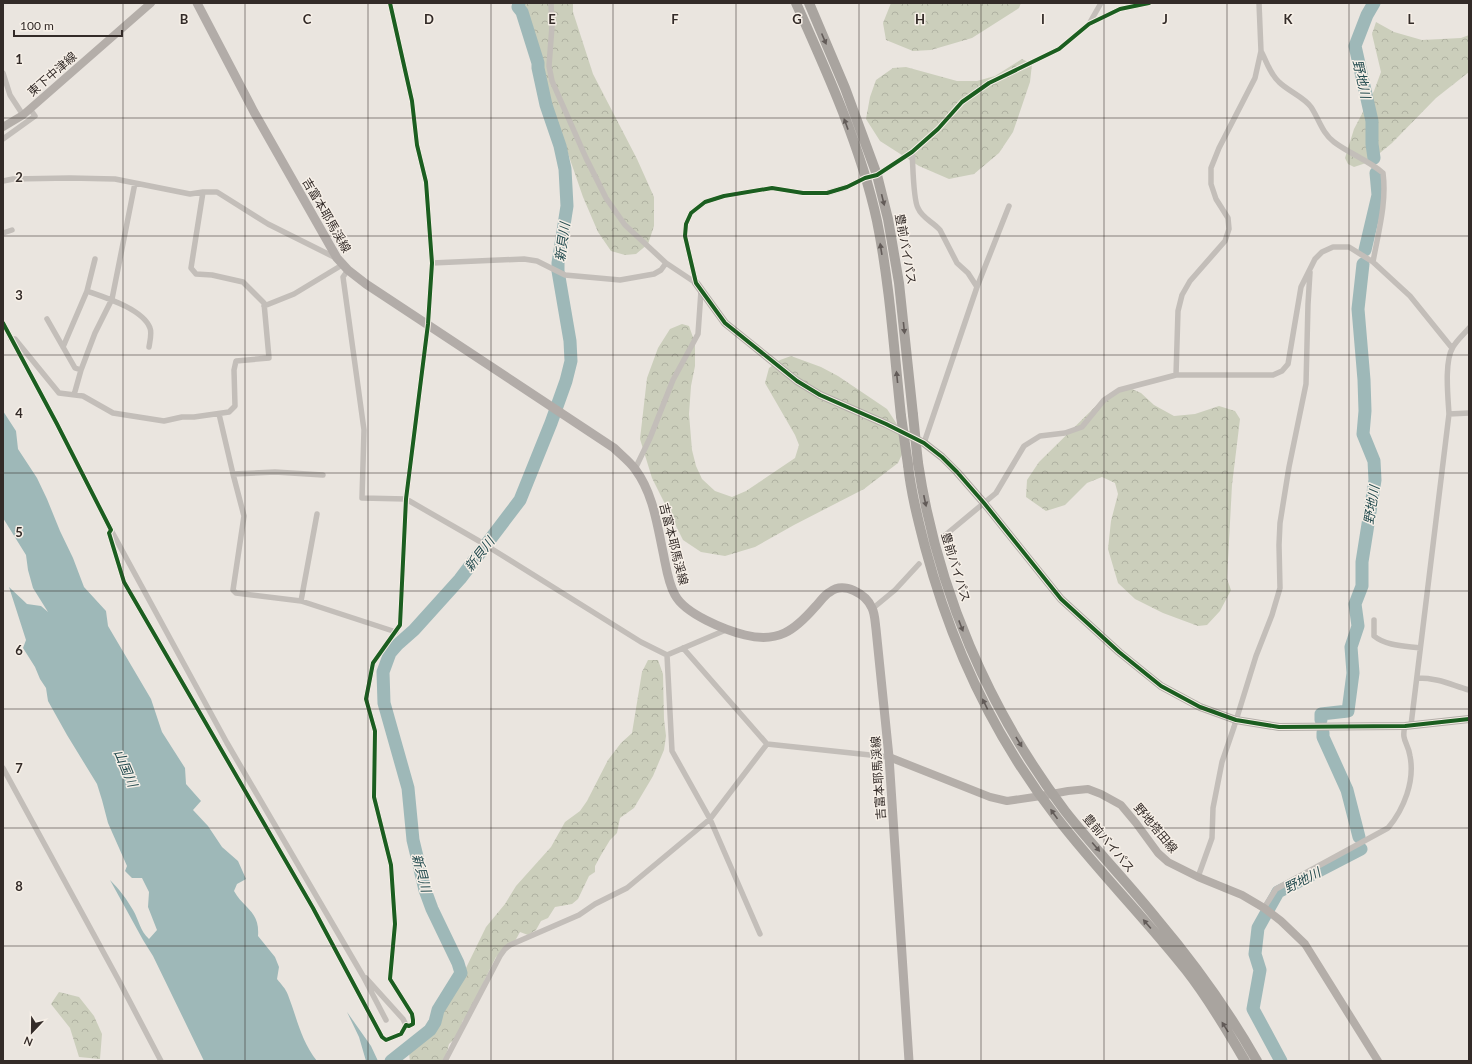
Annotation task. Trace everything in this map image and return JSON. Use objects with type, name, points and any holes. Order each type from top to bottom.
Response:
[{"type":"highway","name":"豊前バイパス","points":[[796,3],[835,92],[860,160],[865,178],[876,220],[886,275],[902,416],[913,464],[928,515],[943,576],[962,629],[1001,711],[1017,740],[1053,794],[1195,965],[1239,1030],[1257,1061]]},
{"type":"highway","name":"豊前バイパス","points":[[809,3],[845,88],[877,175],[888,219],[899,283],[913,415],[913,464],[911,488],[926,551],[952,632],[970,675],[1007,746],[1041,796],[1057,819],[1186,971],[1209,1003],[1245,1061]]},
{"type":"main road","name":"吉富本耶馬渓線","points":[[197,3],[254,112],[343,264],[428,324],[614,448],[635,470],[654,510],[669,578],[675,596],[685,607],[697,616],[728,629],[745,635],[770,638],[784,634],[800,624],[830,591],[844,587],[857,592],[866,598],[872,609],[876,629],[889,757],[909,1061]]},
{"type":"street","name":"東下中津線","points":[[3,127],[27,112],[151,3]]},
{"type":"street","points":[[390,3],[412,101],[418,145],[426,182],[432,263],[428,324],[406,499],[400,625],[373,663],[366,699],[375,732],[374,797],[391,865],[395,924],[390,979],[412,1014],[412,1024],[409,1026],[406,1025]]},
{"type":"street","points":[[551,3],[552,26],[549,66],[552,81],[586,158],[606,198],[625,225],[666,263],[696,283]]},
{"type":"street","points":[[1089,24],[1101,3]]},
{"type":"street","points":[[1149,3],[1120,9],[1089,24],[1059,49],[990,83],[962,102],[938,129],[912,152],[877,175],[865,178],[847,187],[827,193],[802,193],[772,188],[724,196],[705,202],[691,213],[686,224],[685,236],[696,283],[724,322],[797,382],[820,395],[886,424],[924,443],[942,457],[958,472],[984,503],[1060,599],[1119,652],[1162,686],[1200,707],[1236,720],[1279,728],[1408,726],[1469,719]]},
{"type":"street","points":[[1176,375],[1178,311],[1182,295],[1190,281],[1225,241],[1229,229],[1228,218],[1216,199],[1211,184],[1211,168],[1219,148],[1255,78],[1261,51],[1259,3]]},
{"type":"street","points":[[1261,51],[1272,74],[1280,83],[1310,106],[1326,135],[1375,166],[1383,173],[1385,186],[1383,206],[1372,262]]},
{"type":"street","points":[[3,73],[10,94],[27,112],[35,116],[3,139]]},
{"type":"street","points":[[912,152],[918,208],[929,221],[940,230],[957,263],[968,273],[977,287]]},
{"type":"street","points":[[3,181],[13,179],[70,178],[115,180],[190,194],[217,192],[268,224],[343,264]]},
{"type":"street","points":[[74,395],[81,370],[95,333],[112,299],[135,183]]},
{"type":"street","points":[[11,339],[15,339],[59,393],[83,396],[113,413],[164,421],[182,416],[230,412],[235,406],[234,370],[236,361],[269,358],[264,303],[243,282],[212,275],[196,274],[191,268],[203,192]]},
{"type":"street","points":[[924,443],[977,287],[1009,206]]},
{"type":"street","points":[[3,233],[12,230]]},
{"type":"street","points":[[943,537],[996,493],[1024,446],[1040,436],[1065,433],[1082,427],[1104,400],[1119,390],[1176,375],[1274,374],[1282,371],[1288,364],[1301,287],[1315,259],[1322,252],[1333,247],[1349,247],[1372,262],[1410,296],[1452,348]]},
{"type":"street","points":[[63,347],[87,292],[94,259]]},
{"type":"street","points":[[432,263],[524,259],[537,261],[565,275],[620,280],[654,274],[661,270],[666,263]]},
{"type":"street","points":[[264,306],[294,294],[343,264]]},
{"type":"street","points":[[343,264],[343,277],[364,430],[362,498],[406,499],[479,541],[641,642],[667,655]]},
{"type":"street","points":[[1198,877],[1212,838],[1213,808],[1222,762],[1256,656],[1272,615],[1280,588],[1280,522],[1288,467],[1306,384],[1310,270]]},
{"type":"street","points":[[635,470],[650,438],[673,380],[698,334],[701,291]]},
{"type":"street","points":[[87,292],[112,299],[143,318],[150,328],[149,346]]},
{"type":"street","points":[[47,319],[75,368],[81,370]]},
{"type":"street","points":[[3,323],[111,530],[227,743],[364,976],[386,1020]]},
{"type":"street","points":[[1264,908],[1276,889],[1388,828],[1394,821],[1408,793],[1411,777],[1410,756],[1403,735],[1408,726],[1417,678],[1434,545],[1449,414],[1447,386],[1448,367],[1452,348],[1469,328]]},
{"type":"street","points":[[1449,414],[1469,413]]},
{"type":"street","points":[[219,414],[244,516],[233,590],[236,593],[301,600],[396,632]]},
{"type":"street","points":[[233,474],[275,472],[323,475]]},
{"type":"street","points":[[301,600],[316,514]]},
{"type":"street","points":[[111,530],[109,533],[124,582],[313,908],[382,1037],[386,1040],[401,1034],[406,1025]]},
{"type":"street","points":[[872,609],[895,590],[919,564]]},
{"type":"street","points":[[1374,620],[1374,636],[1379,640],[1385,643],[1420,648]]},
{"type":"street","points":[[667,655],[728,629]]},
{"type":"street","points":[[683,648],[767,744],[889,757]]},
{"type":"street","points":[[667,655],[672,751],[710,819],[760,934]]},
{"type":"street","points":[[1417,678],[1441,680],[1469,690]]},
{"type":"street","points":[[445,1061],[505,949],[523,938],[579,915],[595,904],[627,888],[710,819],[767,744]]},
{"type":"street","name":"野地塔田線","points":[[889,757],[990,797],[1008,801],[1088,789],[1121,805],[1158,853],[1168,862],[1198,877],[1242,895],[1264,908],[1281,921],[1305,944],[1378,1061]]},
{"type":"street","points":[[3,768],[118,979],[160,1061]]},
{"type":"street","points":[[364,976],[403,1019],[406,1025]]},
{"type":"green space","points":[[524,3],[573,3],[573,12],[593,74],[637,159],[654,197],[654,226],[648,244],[636,254],[625,255],[611,251],[598,232],[583,197],[533,52]]},
{"type":"green space","points":[[891,3],[1021,3],[1019,8],[972,38],[931,50],[913,51],[886,40],[883,23]]},
{"type":"green space","points":[[1376,22],[1394,32],[1422,40],[1461,38],[1469,35],[1469,72],[1436,98],[1392,143],[1369,162],[1354,167],[1348,164],[1345,158],[1354,129],[1374,91],[1381,72],[1372,34]]},
{"type":"green space","points":[[1022,59],[1032,64],[1030,82],[1013,132],[999,153],[974,174],[949,179],[919,166],[880,141],[866,119],[870,97],[876,80],[893,68],[906,67],[957,81],[977,81],[995,76]]},
{"type":"green space","points":[[682,324],[689,326],[695,343],[695,366],[691,386],[689,414],[692,450],[696,466],[702,479],[715,491],[732,497],[746,491],[795,458],[799,445],[795,435],[765,383],[769,368],[780,360],[791,356],[821,367],[838,376],[887,409],[908,441],[898,463],[864,489],[755,547],[725,556],[701,552],[683,540],[652,478],[640,439],[647,378],[658,348],[670,329]]},
{"type":"green space","points":[[1125,386],[1141,393],[1154,405],[1174,416],[1195,414],[1219,406],[1235,411],[1240,419],[1232,485],[1227,579],[1231,590],[1220,611],[1207,625],[1198,626],[1163,613],[1135,599],[1118,583],[1108,549],[1111,521],[1118,494],[1115,483],[1102,477],[1087,483],[1065,505],[1046,511],[1026,497],[1027,480],[1039,462],[1103,399]]},
{"type":"green space","points":[[648,660],[658,660],[663,674],[666,736],[664,750],[653,776],[634,808],[620,818],[617,833],[610,840],[601,855],[595,866],[595,872],[589,876],[578,899],[572,904],[555,907],[548,918],[541,921],[536,930],[528,935],[520,932],[515,941],[505,951],[496,957],[470,1016],[463,1020],[457,1037],[449,1044],[446,1055],[442,1061],[410,1061],[410,1047],[418,1040],[428,1038],[434,1030],[440,1014],[465,970],[486,927],[505,904],[516,886],[551,847],[565,822],[580,811],[587,801],[608,760],[621,743],[632,733],[642,672]]},
{"type":"green space","points":[[59,992],[79,997],[94,1016],[102,1034],[100,1059],[79,1057],[70,1028],[51,1004]]},
{"type":"water","name":"山国川","points":[[3,411],[16,431],[18,449],[37,478],[73,558],[84,587],[106,611],[108,626],[151,699],[162,732],[185,768],[186,784],[201,801],[193,810],[208,826],[222,847],[238,861],[246,879],[237,884],[234,891],[254,916],[258,928],[258,936],[275,957],[279,967],[277,979],[287,993],[303,1037],[317,1061],[204,1061],[153,956],[110,880],[128,902],[149,939],[157,930],[148,907],[149,892],[142,878],[132,878],[125,871],[127,866],[108,823],[97,784],[48,701],[46,688],[23,648],[26,640],[9,587],[27,604],[41,606],[48,612],[33,588],[26,555],[3,518]]},
{"type":"water","points":[[347,1012],[371,1046],[378,1061],[366,1061],[359,1037]]},
{"type":"waterway","name":"新貝川","points":[[391,1061],[430,1030],[435,1022],[438,1010],[461,973],[458,963],[432,909],[425,890],[413,840],[408,788],[384,703],[383,672],[390,653],[414,630],[460,579],[520,500],[551,423],[566,381],[571,361],[570,341],[558,271],[567,206],[565,169],[560,146],[546,105],[538,63],[522,12],[518,7],[519,3]]},
{"type":"waterway","name":"野地川","points":[[1374,3],[1367,15],[1355,46],[1372,121],[1372,144],[1374,158]]},
{"type":"waterway","name":"野地川","points":[[1365,250],[1378,195],[1376,173]]},
{"type":"waterway","name":"野地川","points":[[1321,720],[1321,714],[1348,711],[1353,673],[1351,647],[1358,626],[1355,604],[1362,586],[1362,562],[1375,480],[1374,461],[1363,434],[1365,411],[1364,380],[1358,309],[1363,264]]},
{"type":"waterway","name":"野地川","points":[[1323,733],[1323,737],[1347,790],[1359,837]]},
{"type":"waterway","name":"野地川","points":[[1281,1061],[1253,1009],[1260,970],[1255,954],[1258,928],[1278,892],[1361,849]]},
{"type":"cycle path","points":[[3,323],[111,530],[109,533],[124,582],[313,908],[382,1037],[386,1040],[401,1034],[406,1025],[409,1026],[413,1024],[413,1020],[412,1014],[390,979],[395,924],[391,865],[374,797],[375,731],[366,699],[373,663],[400,625],[406,499],[428,324],[432,263],[426,182],[417,145],[412,101],[390,3]]},
{"type":"cycle path","points":[[1149,3],[1120,9],[1089,24],[1059,49],[989,83],[962,102],[938,129],[912,152],[877,175],[865,178],[847,187],[827,193],[803,193],[772,188],[724,196],[705,202],[691,213],[686,224],[685,236],[696,283],[725,323],[797,381],[820,395],[886,424],[924,443],[942,457],[984,503],[1061,599],[1119,652],[1161,686],[1200,707],[1236,720],[1279,727],[1405,726],[1469,719]]}]
